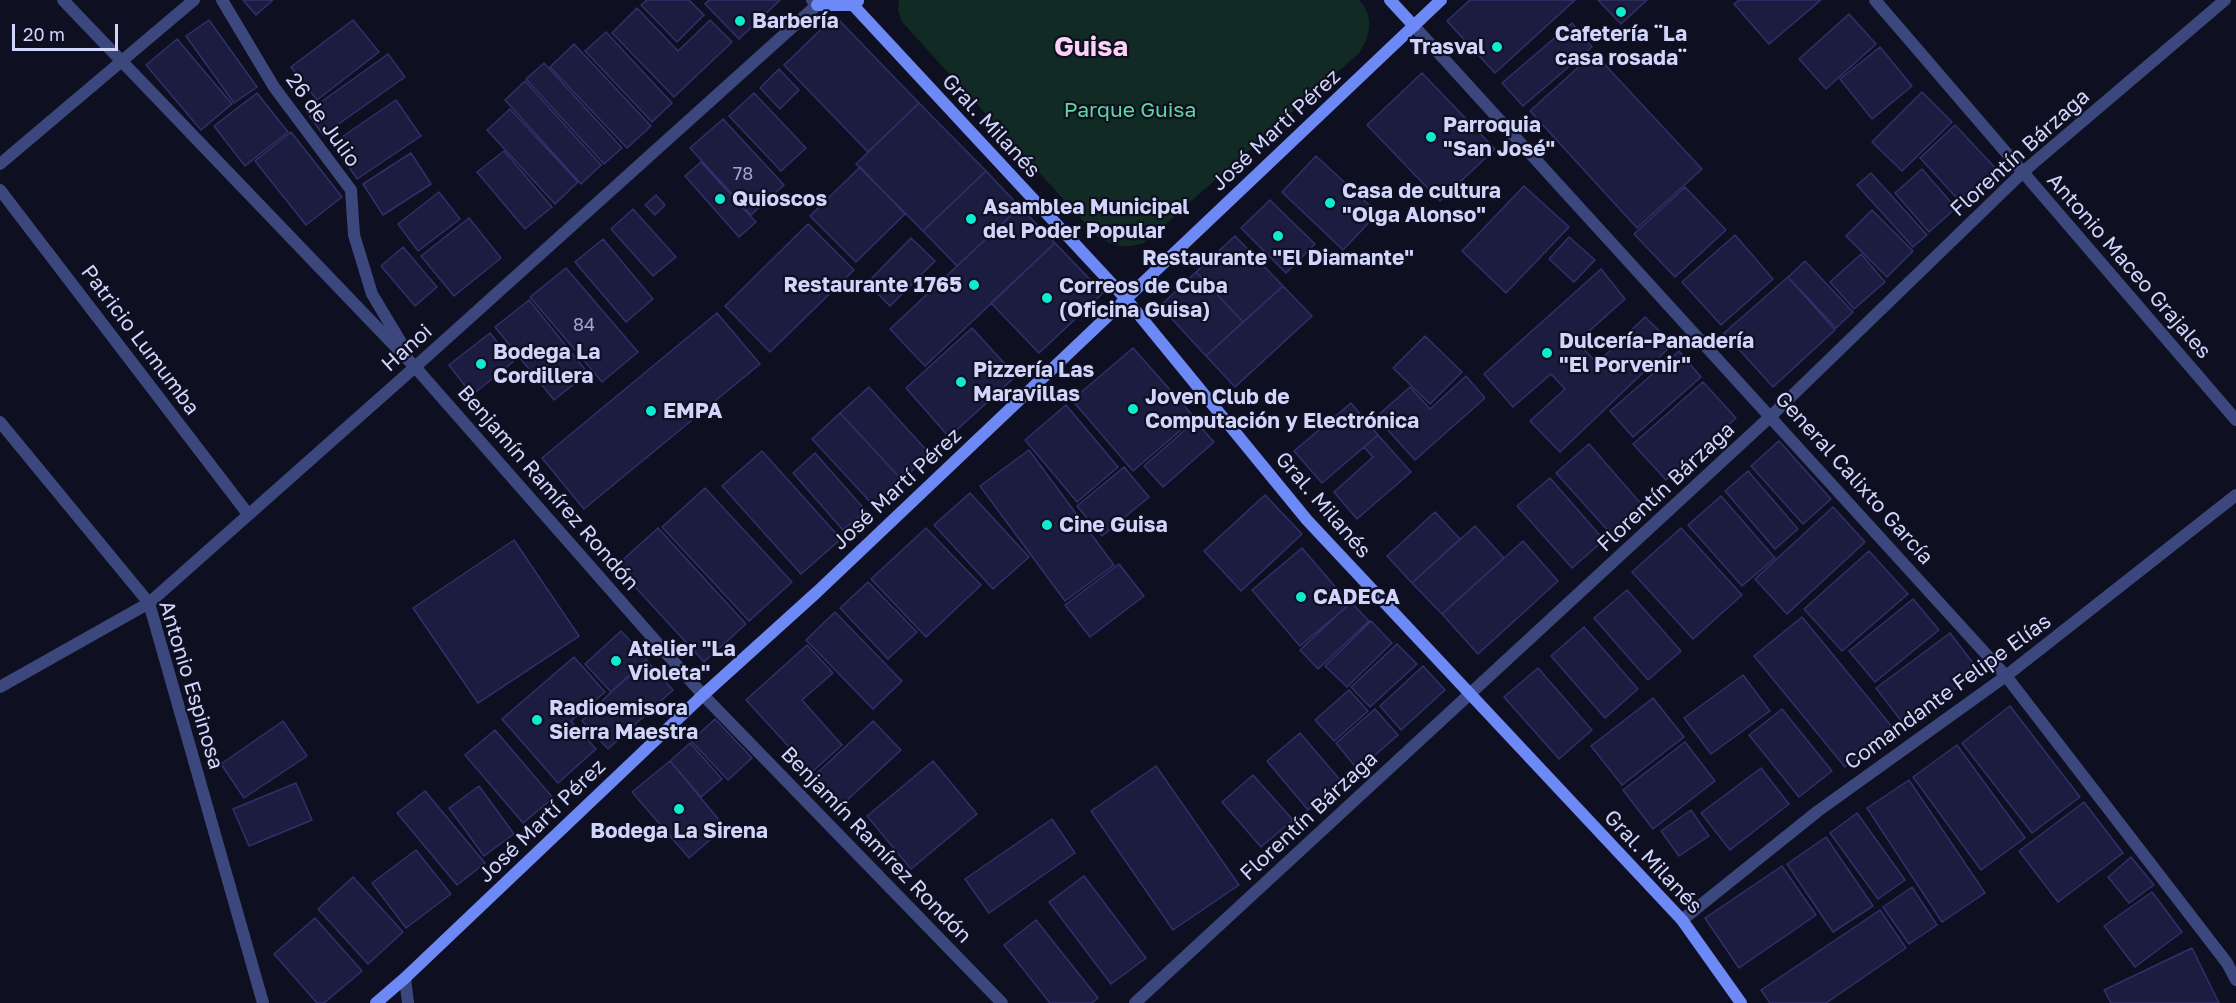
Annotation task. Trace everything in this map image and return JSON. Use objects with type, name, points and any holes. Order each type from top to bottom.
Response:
[{"type":"street","name":"Benjamín Ramírez Rondón","points":[[63,0],[415,367],[703,694],[1002,1003]]},
{"type":"street","points":[[0,164],[194,0]]},
{"type":"street","name":"26 de Julio","points":[[222,0],[274,87],[351,190],[354,236],[372,294],[415,367]]},
{"type":"street","points":[[1390,0],[1414,26]]},
{"type":"street","name":"José Martí Pérez","points":[[376,1003],[703,694],[817,592],[1441,0]]},
{"type":"street","name":"Antonio Maceo Grajales","points":[[1875,0],[2236,420]]},
{"type":"street","name":"Florentín Bárzaga","points":[[1135,1003],[1772,416],[2023,172],[2225,0]]},
{"type":"street","points":[[814,2],[856,3]]},
{"type":"street","name":"Hanoi","points":[[0,687],[149,603],[415,367],[814,2]]},
{"type":"street","name":"Gral. Milanés","points":[[856,3],[1126,299],[1306,520],[1682,920],[1742,1003]]},
{"type":"street","name":"General Calixto García","points":[[1414,26],[1772,416],[2006,676],[2227,963],[2236,980]]},
{"type":"street","name":"Patricio Lumumba","points":[[0,190],[248,514]]},
{"type":"street","name":"Antonio Espinosa","points":[[0,422],[149,603],[263,1003]]},
{"type":"street","name":"Comandante Felipe Elías","points":[[1682,920],[1818,811],[2006,676],[2236,495]]},
{"type":"street","points":[[405,978],[408,1003]]},
{"type":"green space","name":"Parque Guisa","points":[[899,0],[1359,0],[1367,12],[1369,26],[1359,53],[1144,243],[1125,246],[1113,244],[1096,235],[902,22],[898,10]]},
{"type":"building","points":[[243,0],[273,0],[256,15]]},
{"type":"building","points":[[647,0],[689,0],[704,15],[677,42],[641,5]]},
{"type":"building","name":"Barbería","points":[[709,0],[780,0],[739,39],[705,4]]},
{"type":"building","name":"Trasval","points":[[1470,0],[1575,0],[1495,73],[1447,21]]},
{"type":"building","name":"Cafetería ¨La casa rosada¨","points":[[1598,0],[1647,0],[1621,24]]},
{"type":"building","points":[[1739,0],[1821,0],[1769,44],[1734,4]]},
{"type":"building","points":[[637,8],[678,51],[710,20],[732,42],[674,97],[612,33]]},
{"type":"building","points":[[1849,14],[1876,44],[1826,89],[1799,59]]},
{"type":"building","points":[[835,16],[919,103],[868,152],[784,65]]},
{"type":"building","points":[[209,20],[257,87],[234,103],[186,36]]},
{"type":"building","points":[[353,20],[379,52],[317,100],[291,67]]},
{"type":"building","points":[[1572,23],[1592,47],[1523,106],[1502,83]]},
{"type":"building","points":[[606,32],[672,103],[652,122],[585,51]]},
{"type":"building","points":[[177,39],[232,104],[201,130],[146,65]]},
{"type":"building","points":[[574,44],[651,126],[627,148],[550,67]]},
{"type":"building","points":[[1880,47],[1912,86],[1872,119],[1840,79]]},
{"type":"building","points":[[1594,53],[1702,169],[1637,228],[1530,111]]},
{"type":"building","points":[[388,54],[405,77],[323,135],[307,112]]},
{"type":"building","points":[[544,63],[622,148],[604,164],[526,79]]},
{"type":"building","points":[[779,69],[799,90],[780,109],[760,88]]},
{"type":"building","name":"Parroquia \"San José\"","points":[[1422,73],[1495,149],[1440,201],[1367,125]]},
{"type":"building","points":[[525,81],[601,165],[581,184],[505,100]]},
{"type":"building","points":[[1922,92],[1952,122],[1902,171],[1872,142]]},
{"type":"building","points":[[257,93],[288,132],[245,166],[214,126]]},
{"type":"building","points":[[754,93],[806,148],[781,171],[729,116]]},
{"type":"building","points":[[396,100],[421,136],[357,179],[333,143]]},
{"type":"building","points":[[919,103],[986,171],[923,231],[856,164]]},
{"type":"building","points":[[510,109],[578,182],[555,204],[487,130]]},
{"type":"building","points":[[723,119],[784,185],[751,215],[690,148]]},
{"type":"building","points":[[1955,125],[2001,174],[1965,207],[1920,158]]},
{"type":"building","points":[[291,132],[342,197],[306,225],[255,161]]},
{"type":"building","points":[[504,151],[552,207],[525,229],[477,172]]},
{"type":"building","points":[[411,153],[431,184],[383,215],[363,184]]},
{"type":"building","name":"Casa de cultura \"Olga Alonso\"","points":[[1316,156],[1378,213],[1343,250],[1282,192]]},
{"type":"building","name":"Quioscos","points":[[701,162],[756,222],[739,237],[685,176]]},
{"type":"building","points":[[860,167],[905,214],[856,262],[810,216]]},
{"type":"building","points":[[1922,169],[1956,208],[1929,232],[1895,193]]},
{"type":"building","name":"Asamblea Municipal del Poder Popular","points":[[986,171],[1020,207],[957,266],[923,231]]},
{"type":"building","points":[[1871,173],[1927,235],[1913,247],[1857,185]]},
{"type":"building","points":[[1524,186],[1569,227],[1506,293],[1462,251]]},
{"type":"building","points":[[1685,187],[1726,230],[1675,277],[1634,234]]},
{"type":"building","points":[[439,192],[460,219],[418,251],[398,224]]},
{"type":"building","points":[[656,195],[665,205],[655,215],[645,205]]},
{"type":"building","name":"Restaurante \"El Diamante\"","points":[[1270,200],[1315,244],[1286,273],[1241,228]]},
{"type":"building","name":"Restaurante 1765","points":[[1020,207],[1055,243],[925,366],[890,329]]},
{"type":"building","points":[[633,209],[676,257],[653,276],[611,229]]},
{"type":"building","points":[[1872,210],[1913,251],[1887,277],[1846,236]]},
{"type":"building","points":[[469,218],[501,258],[454,296],[421,256]]},
{"type":"building","points":[[808,224],[854,270],[770,352],[725,306]]},
{"type":"building","points":[[1735,235],[1773,279],[1721,325],[1682,282]]},
{"type":"building","points":[[1235,236],[1283,286],[1243,322],[1196,272]]},
{"type":"building","points":[[1569,237],[1595,260],[1574,282],[1549,259]]},
{"type":"building","points":[[911,238],[935,261],[890,306],[867,283]]},
{"type":"building","points":[[603,239],[653,299],[626,322],[575,262]]},
{"type":"building","name":"Correos de Cuba (Oficina Guisa)","points":[[1055,243],[1103,293],[1039,353],[991,303]]},
{"type":"building","points":[[403,247],[437,287],[415,306],[381,266]]},
{"type":"building","points":[[1861,254],[1885,282],[1854,309],[1830,282]]},
{"type":"building","points":[[1805,261],[1853,312],[1836,328],[1788,277]]},
{"type":"building","points":[[566,268],[638,352],[602,382],[530,297]]},
{"type":"building","name":"Dulcería-Panadería \"El Porvenir\"","points":[[1601,269],[1625,299],[1577,342],[1597,363],[1645,317],[1673,344],[1560,452],[1530,421],[1565,389],[1551,374],[1513,407],[1484,374]]},
{"type":"building","points":[[1196,272],[1243,322],[1206,356],[1160,306]]},
{"type":"building","points":[[1788,277],[1835,330],[1773,387],[1724,333]]},
{"type":"building","points":[[1283,286],[1312,316],[1235,387],[1206,356]]},
{"type":"building","points":[[529,300],[588,373],[554,400],[495,327]]},
{"type":"building","name":"EMPA","points":[[717,313],[760,364],[584,509],[542,458]]},
{"type":"building","name":"Pizzería Las Maravillas","points":[[972,328],[1016,376],[949,437],[906,388]]},
{"type":"building","name":"Bodega La Cordillera","points":[[490,333],[513,362],[472,395],[449,365]]},
{"type":"building","points":[[1425,336],[1462,372],[1430,404],[1393,368]]},
{"type":"building","name":"Joven Club de Computación y Electrónica","points":[[1133,348],[1195,418],[1133,471],[1072,400]]},
{"type":"building","points":[[1679,351],[1701,377],[1633,437],[1610,411]]},
{"type":"building","points":[[1466,376],[1485,398],[1415,460],[1376,417],[1410,387],[1430,409]]},
{"type":"building","points":[[1703,382],[1736,418],[1666,480],[1633,444]]},
{"type":"building","points":[[869,387],[930,454],[902,480],[840,413]]},
{"type":"building","points":[[1351,403],[1378,435],[1322,483],[1294,451]]},
{"type":"building","points":[[1066,405],[1118,467],[1077,502],[1025,440]]},
{"type":"building","points":[[840,413],[902,480],[874,506],[812,439]]},
{"type":"building","points":[[1195,421],[1214,442],[1163,487],[1144,466]]},
{"type":"building","points":[[1378,435],[1411,472],[1357,519],[1334,492],[1373,457],[1364,447]]},
{"type":"building","points":[[1779,441],[1831,499],[1803,524],[1751,466]]},
{"type":"building","points":[[1589,444],[1643,506],[1611,534],[1556,473]]},
{"type":"building","name":"Cine Guisa","points":[[1029,450],[1114,565],[1065,601],[980,486]]},
{"type":"building","points":[[762,451],[841,539],[801,574],[722,486]]},
{"type":"building","points":[[815,453],[866,511],[843,530],[793,473]]},
{"type":"building","points":[[1124,467],[1149,497],[1102,536],[1077,506]]},
{"type":"building","points":[[1748,471],[1798,529],[1775,549],[1725,491]]},
{"type":"building","points":[[1550,478],[1604,540],[1572,568],[1517,506]]},
{"type":"building","points":[[705,488],[792,582],[749,621],[662,527]]},
{"type":"building","points":[[970,493],[1029,557],[993,589],[934,525]]},
{"type":"building","points":[[1265,495],[1302,534],[1241,591],[1204,551]]},
{"type":"building","points":[[1721,496],[1775,558],[1742,586],[1688,525]]},
{"type":"building","points":[[1833,507],[1865,542],[1787,614],[1755,579]]},
{"type":"building","points":[[1435,512],[1460,539],[1412,583],[1387,556]]},
{"type":"building","points":[[1475,526],[1504,558],[1442,614],[1412,583]]},
{"type":"building","points":[[658,528],[746,624],[704,662],[616,566]]},
{"type":"building","points":[[926,528],[981,585],[926,637],[871,579]]},
{"type":"building","points":[[1681,528],[1742,595],[1693,639],[1632,572]]},
{"type":"building","points":[[514,540],[579,636],[478,703],[413,608]]},
{"type":"building","points":[[1523,541],[1558,581],[1478,654],[1442,614]]},
{"type":"building","name":"CADECA","points":[[1302,548],[1350,604],[1300,646],[1252,590]]},
{"type":"building","points":[[1869,551],[1908,594],[1842,651],[1804,609]]},
{"type":"building","points":[[1119,564],[1144,596],[1090,637],[1065,605]]},
{"type":"building","points":[[868,582],[917,632],[888,659],[840,608]]},
{"type":"building","points":[[1627,590],[1681,651],[1648,680],[1594,618]]},
{"type":"building","points":[[1913,599],[1939,630],[1875,682],[1849,651]]},
{"type":"building","points":[[1351,602],[1369,621],[1318,669],[1300,650]]},
{"type":"building","points":[[835,612],[902,681],[873,709],[806,640]]},
{"type":"building","points":[[1802,617],[1893,728],[1845,767],[1754,656]]},
{"type":"building","points":[[1371,621],[1392,643],[1347,687],[1325,666]]},
{"type":"building","points":[[1584,627],[1638,689],[1605,718],[1551,656]]},
{"type":"building","name":"Atelier \"La Violeta\"","points":[[621,631],[647,659],[611,692],[585,664]]},
{"type":"building","points":[[1950,633],[1979,671],[1905,726],[1876,688]]},
{"type":"building","points":[[1397,644],[1417,664],[1370,707],[1351,687]]},
{"type":"building","points":[[807,645],[833,673],[802,700],[842,745],[812,772],[746,700]]},
{"type":"building","name":"Radioemisora Sierra Maestra","points":[[574,657],[605,692],[571,721],[596,749],[558,783],[502,719]]},
{"type":"building","points":[[647,661],[673,690],[608,749],[582,721]]},
{"type":"building","points":[[1423,666],[1445,690],[1401,730],[1380,706]]},
{"type":"building","points":[[1538,668],[1592,730],[1559,759],[1504,697]]},
{"type":"building","points":[[1743,675],[1770,711],[1711,754],[1684,718]]},
{"type":"building","points":[[1349,690],[1368,711],[1334,741],[1315,720]]},
{"type":"building","points":[[1653,698],[1684,737],[1622,785],[1591,746]]},
{"type":"building","points":[[2010,706],[2080,797],[2032,833],[1962,743]]},
{"type":"building","points":[[1375,709],[1398,735],[1358,770],[1336,743]]},
{"type":"building","points":[[1782,709],[1832,771],[1799,797],[1749,735]]},
{"type":"building","points":[[715,719],[752,758],[728,780],[691,741]]},
{"type":"building","points":[[283,721],[307,756],[244,798],[221,764]]},
{"type":"building","points":[[873,721],[901,750],[843,804],[815,775]]},
{"type":"building","points":[[495,730],[553,798],[523,823],[465,755]]},
{"type":"building","points":[[1300,733],[1342,782],[1308,810],[1267,761]]},
{"type":"building","points":[[1685,742],[1715,781],[1653,829],[1623,790]]},
{"type":"building","points":[[690,743],[722,779],[701,797],[670,761]]},
{"type":"building","points":[[1957,745],[2025,838],[1981,870],[1913,777]]},
{"type":"building","name":"Bodega La Sirena","points":[[670,761],[725,827],[689,858],[632,792]]},
{"type":"building","points":[[933,761],[977,814],[911,869],[867,816]]},
{"type":"building","points":[[1156,766],[1239,885],[1173,930],[1091,811]]},
{"type":"building","points":[[1761,768],[1789,804],[1730,850],[1701,813]]},
{"type":"building","points":[[1253,775],[1293,820],[1261,847],[1222,802]]},
{"type":"building","points":[[1909,780],[1985,893],[1942,922],[1867,808]]},
{"type":"building","points":[[296,783],[312,820],[249,846],[233,809]]},
{"type":"building","points":[[479,786],[514,834],[484,856],[449,808]]},
{"type":"building","points":[[425,791],[485,863],[457,885],[397,813]]},
{"type":"building","points":[[2084,802],[2123,853],[2058,902],[2019,851]]},
{"type":"building","points":[[1691,810],[1709,836],[1679,856],[1661,831]]},
{"type":"building","points":[[1857,813],[1905,880],[1878,899],[1830,833]]},
{"type":"building","points":[[1052,819],[1075,853],[989,913],[965,879]]},
{"type":"building","points":[[1826,837],[1873,906],[1833,932],[1787,864]]},
{"type":"building","points":[[416,850],[451,894],[406,928],[372,883]]},
{"type":"building","points":[[2131,857],[2154,885],[2129,903],[2108,877]]},
{"type":"building","points":[[1782,866],[1816,915],[1739,968],[1705,918]]},
{"type":"building","points":[[1084,876],[1146,958],[1111,984],[1049,902]]},
{"type":"building","points":[[353,877],[403,932],[368,964],[318,909]]},
{"type":"building","points":[[1912,887],[1937,925],[1909,944],[1883,907]]},
{"type":"building","points":[[2152,892],[2182,932],[2135,967],[2104,926]]},
{"type":"building","points":[[1880,910],[1906,948],[1826,1003],[1770,1003],[1761,990]]},
{"type":"building","points":[[315,918],[362,971],[324,1003],[317,1003],[274,954]]},
{"type":"building","points":[[1036,920],[1098,998],[1092,1003],[1050,1003],[1004,945]]},
{"type":"building","points":[[2192,948],[2219,1003],[2111,1003],[2104,990]]},
{"type":"place","name":"Cafetería ¨La casa rosada¨","points":[[1621,12]]},
{"type":"place","name":"Barbería","points":[[740,21]]},
{"type":"place","name":"Trasval","points":[[1497,47]]},
{"type":"place","name":"Parroquia \"San José\"","points":[[1431,137]]},
{"type":"place","name":"Quioscos","points":[[720,199]]},
{"type":"place","name":"Casa de cultura \"Olga Alonso\"","points":[[1330,203]]},
{"type":"place","name":"Asamblea Municipal del Poder Popular","points":[[971,219]]},
{"type":"place","name":"Restaurante \"El Diamante\"","points":[[1278,236]]},
{"type":"place","name":"Restaurante 1765","points":[[974,285]]},
{"type":"place","name":"Correos de Cuba (Oficina Guisa)","points":[[1047,298]]},
{"type":"place","name":"Dulcería-Panadería \"El Porvenir\"","points":[[1547,353]]},
{"type":"place","name":"Bodega La Cordillera","points":[[481,364]]},
{"type":"place","name":"Pizzería Las Maravillas","points":[[961,382]]},
{"type":"place","name":"Joven Club de Computación y Electrónica","points":[[1133,409]]},
{"type":"place","name":"EMPA","points":[[651,411]]},
{"type":"place","name":"Cine Guisa","points":[[1047,525]]},
{"type":"place","name":"CADECA","points":[[1301,597]]},
{"type":"place","name":"Atelier \"La Violeta\"","points":[[616,661]]},
{"type":"place","name":"Radioemisora Sierra Maestra","points":[[537,720]]},
{"type":"place","name":"Bodega La Sirena","points":[[679,809]]},
{"type":"district","name":"Guisa","points":[[1091,47]]}]
